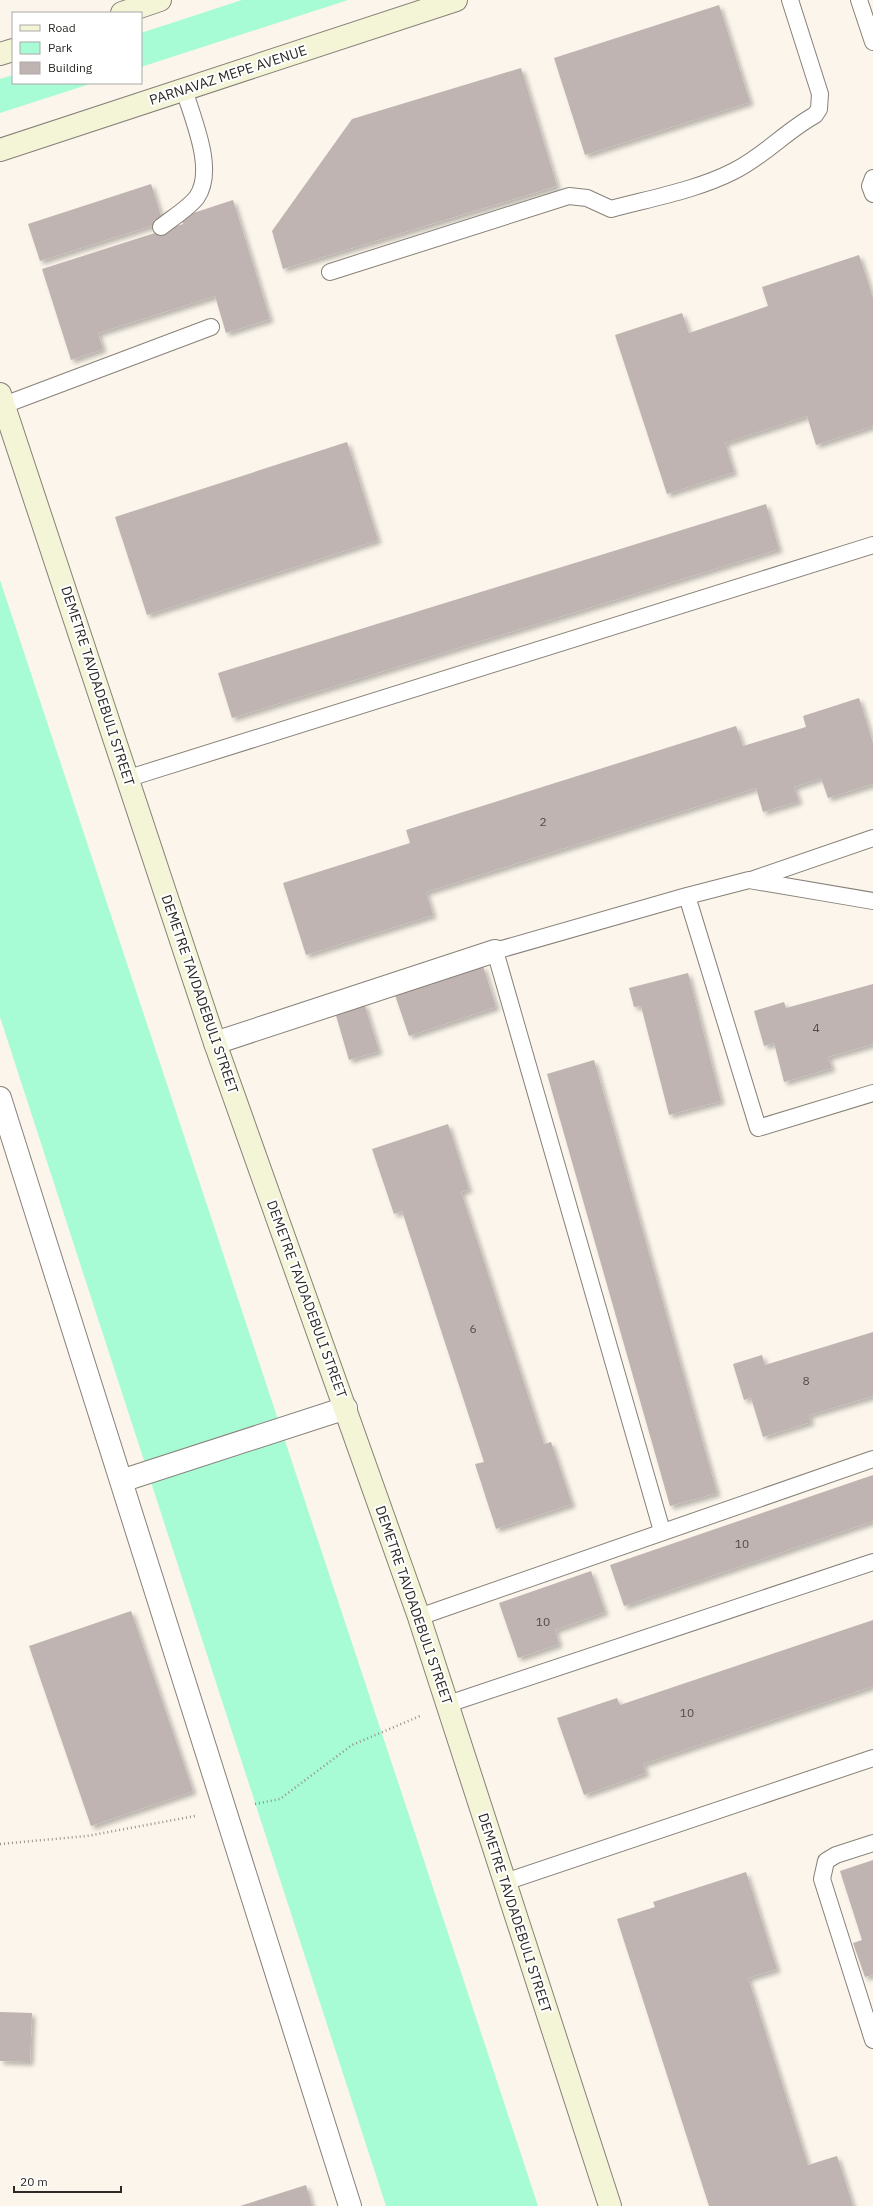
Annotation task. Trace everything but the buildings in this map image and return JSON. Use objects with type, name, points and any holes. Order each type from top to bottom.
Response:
[{"type":"main road","points":[[125,12],[160,0]]},
{"type":"main road","name":"PARNAVAZ MEPE AVENUE","points":[[9,146],[456,0]]},
{"type":"main road","points":[[0,54],[12,50]]},
{"type":"main road","points":[[0,162],[9,146]]},
{"type":"main road","name":"DEMETRE TAVDADEBULI STREET","points":[[2,400],[129,778],[215,1043],[346,1408],[419,1617],[610,2206]]},
{"type":"street","points":[[215,1043],[495,951]]},
{"type":"street","points":[[0,1098],[350,2206]]},
{"type":"street","points":[[121,1481],[346,1408]]},
{"type":"lane","points":[[330,272],[569,196],[587,198],[611,209],[706,183],[753,160],[815,115],[820,109],[820,94],[790,0]]},
{"type":"lane","points":[[858,0],[873,42]]},
{"type":"lane","points":[[161,227],[197,196],[204,178],[205,163],[184,89]]},
{"type":"lane","points":[[873,178],[870,186],[873,194]]},
{"type":"lane","points":[[2,400],[211,327]]},
{"type":"lane","points":[[129,778],[873,545]]},
{"type":"lane","points":[[662,1531],[495,951],[686,896],[749,880],[873,838]]},
{"type":"lane","points":[[749,880],[873,901]]},
{"type":"lane","points":[[686,896],[758,1128],[873,1093]]},
{"type":"lane","points":[[419,1617],[662,1531],[873,1459]]},
{"type":"lane","points":[[448,1704],[873,1562]]},
{"type":"lane","points":[[506,1882],[873,1758]]},
{"type":"lane","points":[[873,1843],[836,1855],[826,1861],[822,1879],[873,2040]]},
{"type":"green space","points":[[242,0],[348,0],[142,67],[142,33]]},
{"type":"green space","points":[[12,75],[12,84],[90,84],[0,113],[0,79]]},
{"type":"green space","points":[[0,580],[538,2206],[386,2206],[0,1017]]}]
